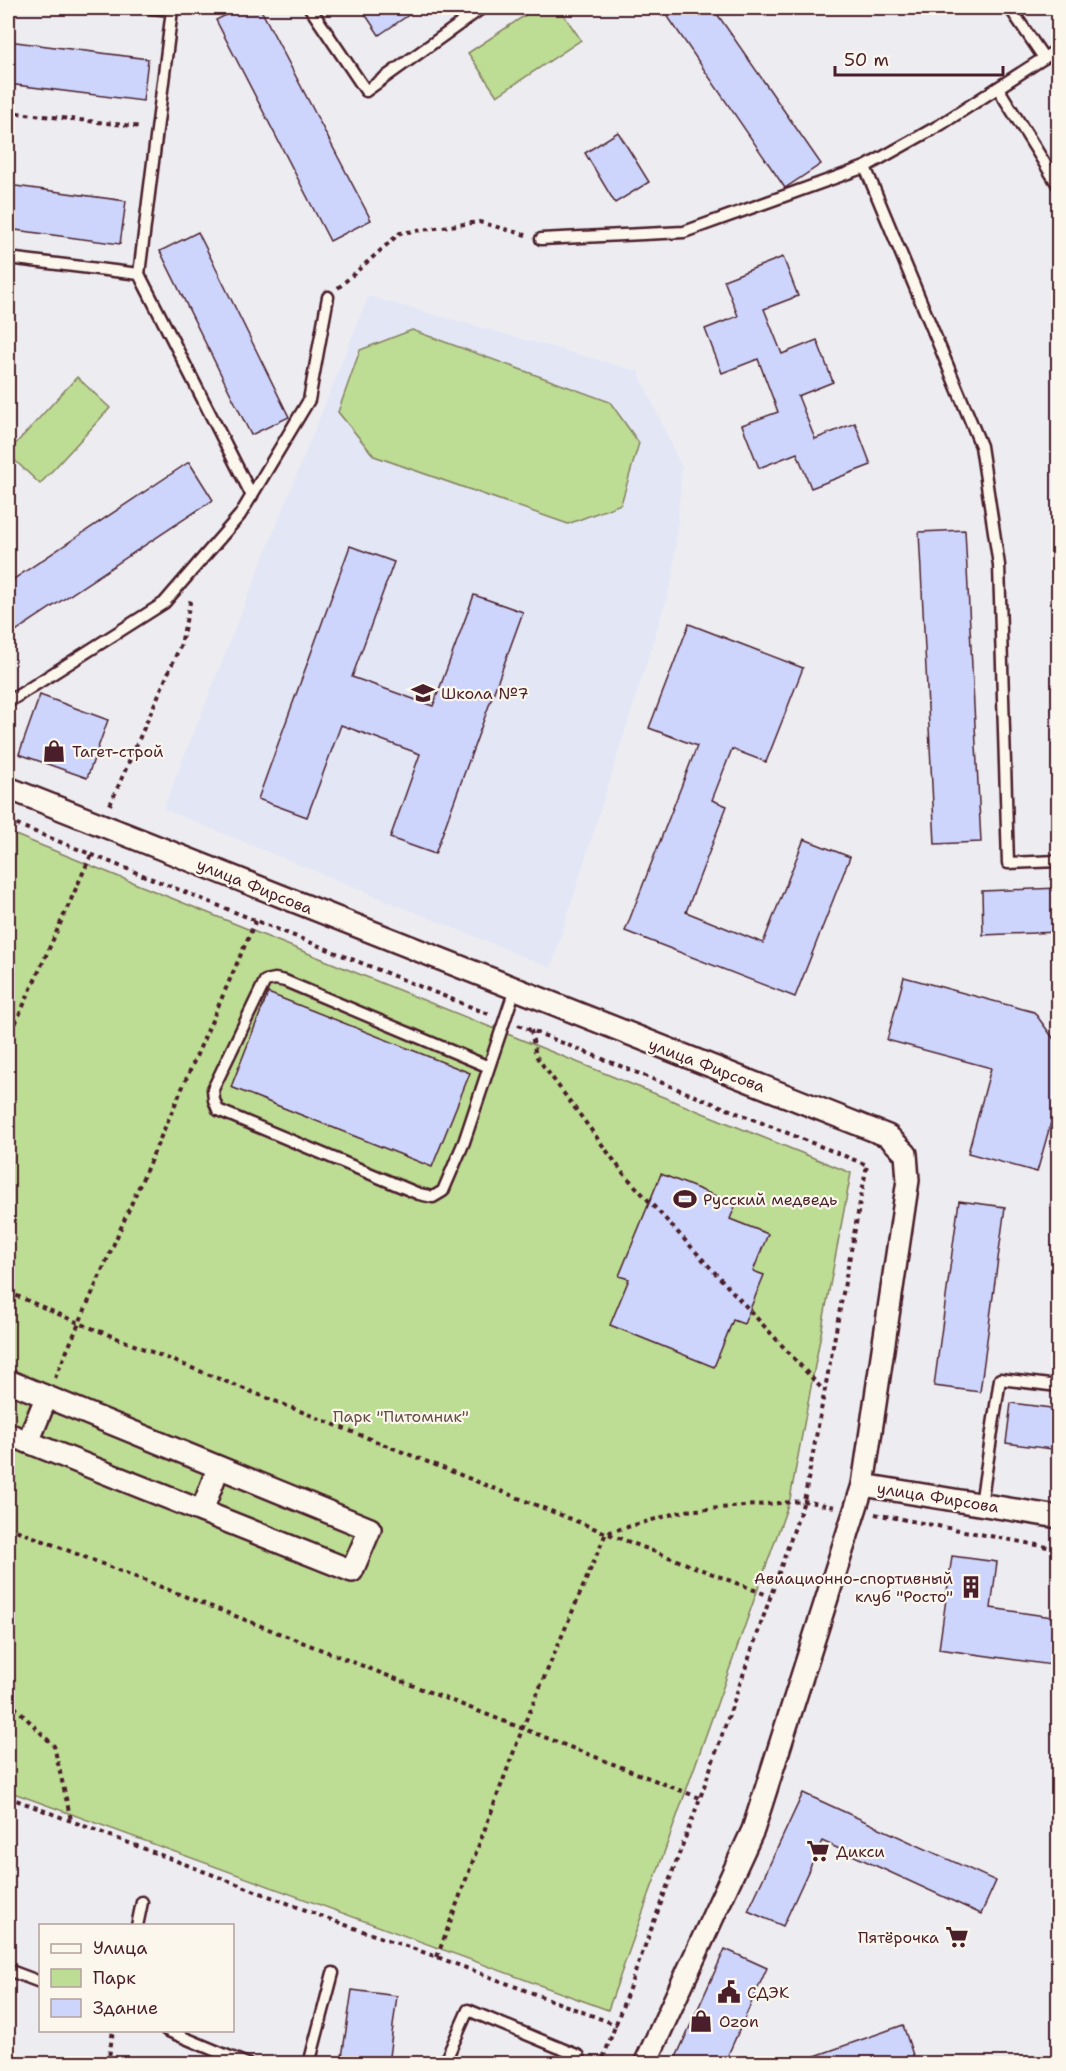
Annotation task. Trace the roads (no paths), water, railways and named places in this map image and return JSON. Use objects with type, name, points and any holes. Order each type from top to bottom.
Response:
[{"type":"street","name":"улица Фирсова","points":[[8,788],[888,1136],[906,1154],[908,1180],[863,1485],[1059,1517]]},
{"type":"street","points":[[8,1381],[370,1529],[352,1571],[8,1434]]},
{"type":"street","points":[[28,1442],[46,1398]]},
{"type":"street","points":[[201,1511],[218,1468]]},
{"type":"street","points":[[645,2064],[753,1830],[863,1485]]},
{"type":"lane","points":[[151,8],[172,10],[139,274],[252,496]]},
{"type":"lane","points":[[310,8],[366,91],[482,8]]},
{"type":"lane","points":[[1010,8],[1044,58]]},
{"type":"lane","points":[[541,239],[684,232],[865,167],[940,125],[1059,49]]},
{"type":"lane","points":[[998,88],[1059,185]]},
{"type":"lane","points":[[865,167],[981,446],[999,565],[1008,863],[1059,861]]},
{"type":"lane","points":[[8,258],[139,274]]},
{"type":"lane","points":[[8,702],[164,603],[240,515],[309,400],[328,297]]},
{"type":"lane","points":[[489,1067],[285,981],[275,979],[265,981],[213,1089],[214,1100],[218,1110],[419,1194],[433,1197],[443,1191],[464,1142],[505,1020],[515,989]]},
{"type":"lane","points":[[981,1504],[1000,1379],[1059,1386]]},
{"type":"lane","points":[[137,1924],[142,1902]]},
{"type":"lane","points":[[8,1970],[39,1982]]},
{"type":"lane","points":[[309,2064],[333,1973]]},
{"type":"lane","points":[[444,2064],[468,2010],[579,2056],[577,2064]]},
{"type":"lane","points":[[168,2032],[247,2064]]},
{"type":"place","name":"Школа №7","points":[[423,693]]},
{"type":"place","name":"Тагет-строй","points":[[54,751]]},
{"type":"place","name":"Русский медведь","points":[[685,1199]]},
{"type":"place","name":"Авиационно-спортивный клуб \"Росто\"","points":[[971,1587]]},
{"type":"place","name":"Дикси","points":[[818,1851]]},
{"type":"place","name":"Пятёрочка","points":[[957,1937]]},
{"type":"place","name":"СДЭК","points":[[729,1992]]},
{"type":"place","name":"Ozon","points":[[701,2021]]},
{"type":"park label","name":"Парк \"Питомник\"","points":[[401,1416]]}]
